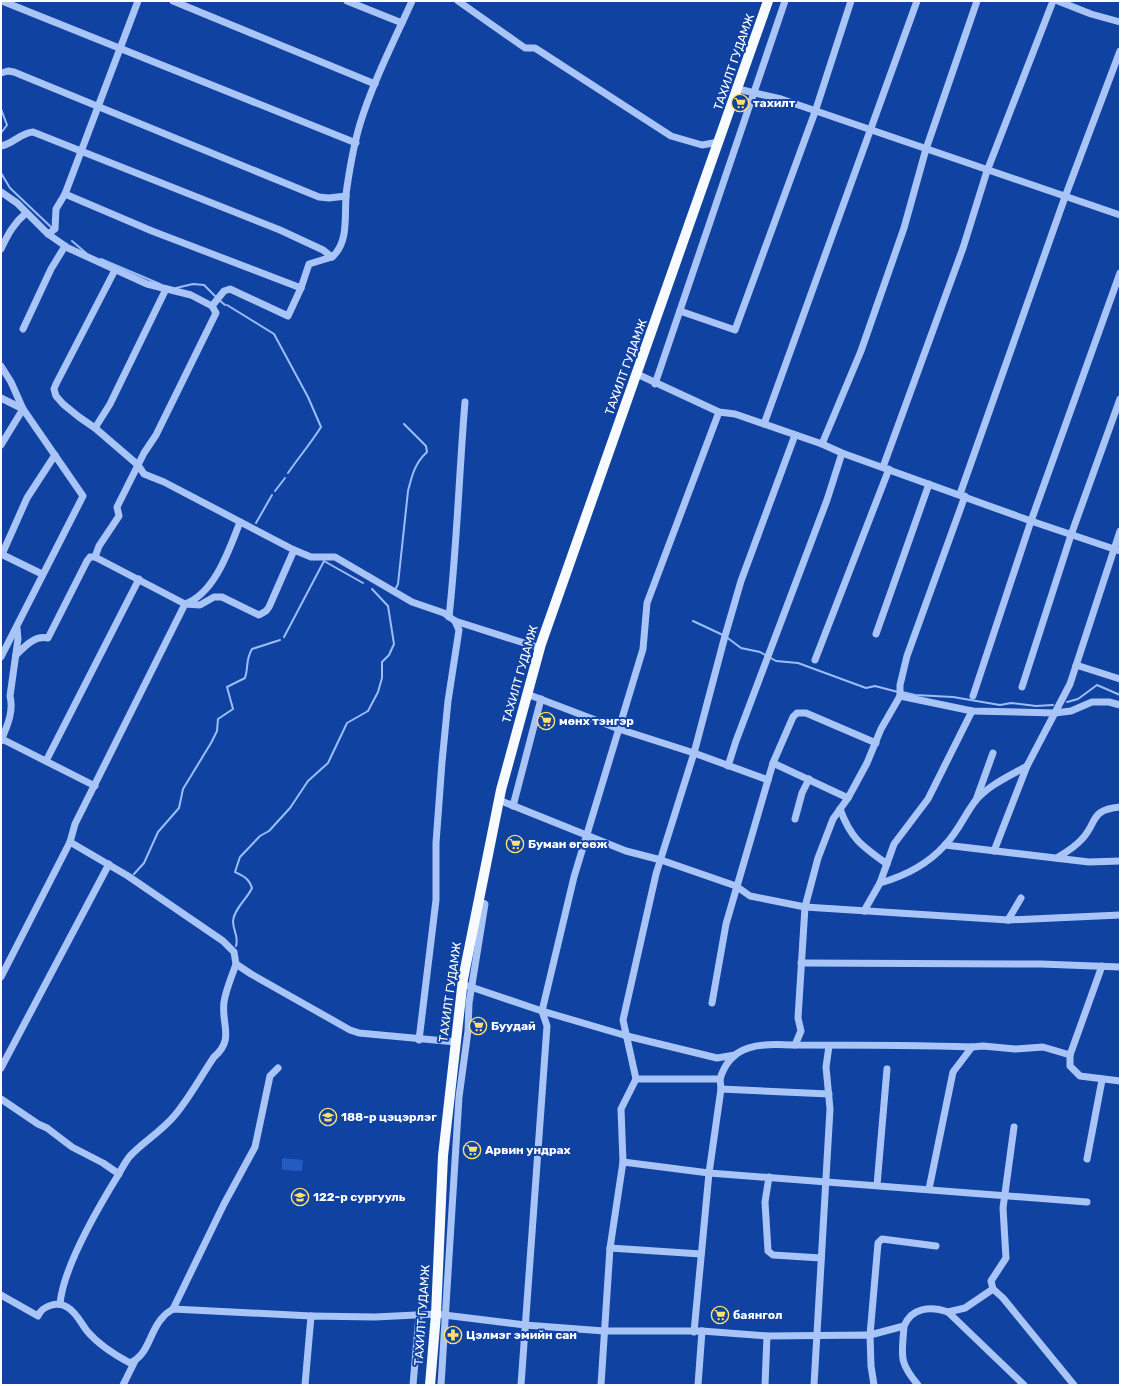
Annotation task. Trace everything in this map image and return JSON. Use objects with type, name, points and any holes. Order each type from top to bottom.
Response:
[{"type":"main road","name":"ТАХИЛТ ГУДАМЖ","points":[[430,1385],[441,1315],[446,1206],[444,1156],[456,1042],[466,986],[478,901],[499,800],[540,648],[768,1]]},
{"type":"street","points":[[2,1],[356,143]]},
{"type":"street","points":[[48,234],[55,229],[56,209],[65,194],[96,107],[138,1]]},
{"type":"street","points":[[173,1],[376,84]]},
{"type":"street","points":[[347,1],[402,23]]},
{"type":"street","points":[[212,306],[224,291],[230,289],[288,316],[301,288],[309,264],[332,257],[341,246],[344,229],[346,196],[360,125],[412,1]]},
{"type":"street","points":[[458,1],[525,48],[535,48],[671,136],[702,146],[719,142]]},
{"type":"street","points":[[655,384],[785,1]]},
{"type":"street","points":[[680,311],[735,330],[815,112],[851,1]]},
{"type":"street","points":[[764,424],[869,130],[917,1]]},
{"type":"street","points":[[822,444],[866,336],[904,228],[926,149],[977,1]]},
{"type":"street","points":[[815,660],[886,468],[963,248],[987,171],[1053,1]]},
{"type":"street","points":[[1058,1],[1091,14],[1120,22]]},
{"type":"street","points":[[795,1045],[801,1031],[798,1018],[805,907],[818,858],[833,819],[848,798],[868,763],[881,729],[900,696],[900,685],[907,656],[1065,197],[1120,51]]},
{"type":"street","points":[[1,73],[8,71],[14,72],[96,107],[319,197],[329,198],[346,196]]},
{"type":"street","points":[[738,89],[781,99],[987,171],[1120,215]]},
{"type":"street","points":[[1,146],[7,145],[26,132],[33,132],[280,230],[323,250],[332,257]]},
{"type":"street","points":[[1,192],[17,203],[26,214],[48,234],[65,246],[147,284],[191,295],[212,306],[215,310],[215,317],[156,435],[138,465],[117,507],[119,516],[99,546],[95,557]]},
{"type":"street","points":[[65,194],[152,231],[301,288]]},
{"type":"street","points":[[1,249],[9,231],[17,221],[26,214]]},
{"type":"street","points":[[23,329],[50,270],[65,246]]},
{"type":"street","points":[[114,270],[54,389],[56,396],[78,418],[95,428],[138,465],[144,474],[164,482],[294,550],[311,557],[335,557],[412,602],[452,619],[540,648]]},
{"type":"street","points":[[973,696],[1031,521],[1120,273]]},
{"type":"street","points":[[95,428],[110,404],[166,289]]},
{"type":"street","points":[[1,366],[11,382],[23,409],[83,496],[1,657]]},
{"type":"street","points":[[637,374],[655,384],[719,412],[735,414],[795,436],[822,444],[842,453],[1031,521],[1117,550]]},
{"type":"street","points":[[1,398],[23,409]]},
{"type":"street","points":[[1022,687],[1071,535],[1120,399]]},
{"type":"street","points":[[418,1040],[436,900],[436,843],[440,784],[448,701],[459,630],[452,619],[459,516],[460,458],[465,402]]},
{"type":"street","points":[[1,445],[23,409]]},
{"type":"street","points":[[521,1385],[524,1325],[547,1026],[542,1011],[574,877],[643,649],[647,603],[719,412]]},
{"type":"street","points":[[601,1385],[610,1248],[623,1162],[621,1109],[636,1079],[624,1020],[656,874],[694,753],[741,581],[795,436]]},
{"type":"street","points":[[728,766],[736,740],[824,507],[842,453]]},
{"type":"street","points":[[42,574],[1,553],[3,552],[27,498],[55,455]]},
{"type":"street","points":[[876,634],[929,484]]},
{"type":"street","points":[[1,977],[70,842],[75,824],[96,786],[186,604],[196,600],[209,587],[228,553],[240,522]]},
{"type":"street","points":[[994,851],[1027,766],[1063,700],[1117,550],[1120,531]]},
{"type":"street","points":[[16,655],[34,639],[42,636],[48,638],[90,557],[95,557],[186,604],[200,605],[218,596],[255,614],[262,614],[269,607],[294,550]]},
{"type":"street","points":[[46,761],[139,579]]},
{"type":"street","points":[[17,626],[18,639],[10,696],[12,705],[11,714],[2,740],[96,786]]},
{"type":"street","points":[[1076,665],[1120,679]]},
{"type":"street","points":[[527,694],[619,729],[694,753],[768,780]]},
{"type":"street","points":[[900,696],[972,710],[1055,713],[1071,711],[1092,702],[1109,702],[1120,705]]},
{"type":"street","points":[[512,806],[541,699]]},
{"type":"street","points":[[864,911],[880,883],[894,844],[928,799],[972,710]]},
{"type":"street","points":[[712,1004],[726,924],[736,886],[773,763],[793,717],[797,713],[806,713],[876,743]]},
{"type":"street","points":[[880,883],[913,871],[945,845],[976,800],[993,753]]},
{"type":"street","points":[[773,763],[848,798]]},
{"type":"street","points":[[976,800],[1002,780],[1027,766]]},
{"type":"street","points":[[795,819],[802,793],[809,779]]},
{"type":"street","points":[[499,800],[587,834],[626,851],[661,860],[736,886],[750,896],[805,907],[1008,920],[1120,915]]},
{"type":"street","points":[[1057,858],[1083,838],[1095,816],[1106,809],[1120,806]]},
{"type":"street","points":[[840,809],[847,828],[852,835],[887,864]]},
{"type":"street","points":[[60,1304],[61,1294],[74,1259],[102,1201],[130,1156],[161,1131],[174,1116],[214,1057],[222,1050],[226,1038],[224,1005],[236,964],[234,952],[223,941],[109,864],[70,842]]},
{"type":"street","points":[[945,845],[1089,862],[1120,861]]},
{"type":"street","points":[[1,1068],[109,864]]},
{"type":"street","points":[[1008,920],[1021,898]]},
{"type":"street","points":[[802,963],[1041,964],[1120,967]]},
{"type":"street","points":[[236,964],[350,1030],[359,1033],[418,1040],[456,1042]]},
{"type":"street","points":[[1102,966],[1070,1055],[1070,1066],[1080,1076],[1120,1082]]},
{"type":"street","points":[[446,1206],[455,1159],[459,1097],[468,1031],[466,986],[542,1011],[627,1036],[717,1058],[735,1055],[758,1044],[829,1046],[887,1044],[972,1047],[983,1046],[1016,1049],[1043,1047],[1070,1055]]},
{"type":"street","points":[[814,1385],[830,1108],[826,1067],[829,1046]]},
{"type":"street","points":[[929,1189],[953,1072],[972,1047]]},
{"type":"street","points":[[694,1332],[709,1173],[721,1089],[720,1079],[724,1068],[735,1055]]},
{"type":"street","points":[[123,1385],[135,1361],[147,1348],[162,1317],[173,1309],[224,1204],[255,1147],[270,1076],[278,1068]]},
{"type":"street","points":[[877,1185],[887,1069]]},
{"type":"street","points":[[636,1079],[720,1079]]},
{"type":"street","points":[[1087,1159],[1102,1080]]},
{"type":"street","points":[[721,1089],[829,1094]]},
{"type":"street","points":[[1,1099],[38,1124],[47,1128],[72,1147],[104,1163],[119,1174]]},
{"type":"street","points":[[1014,1127],[1013,1144],[1007,1170],[1006,1195],[1003,1208],[1006,1258],[991,1281],[993,1289],[1003,1298],[1074,1385]]},
{"type":"street","points":[[444,1156],[455,1159]]},
{"type":"street","points":[[623,1162],[709,1173],[1087,1202]]},
{"type":"street","points":[[769,1178],[765,1202],[768,1251],[773,1255],[821,1258]]},
{"type":"street","points":[[874,1385],[871,1366],[870,1335],[878,1243],[882,1239],[936,1246]]},
{"type":"street","points":[[610,1248],[701,1254]]},
{"type":"street","points":[[948,1312],[965,1308],[993,1289]]},
{"type":"street","points":[[1,1295],[38,1316],[40,1311],[51,1304],[60,1304],[71,1310],[88,1332],[118,1357],[130,1363],[135,1361]]},
{"type":"street","points":[[173,1309],[311,1316],[375,1317],[441,1315],[524,1325],[604,1331],[702,1331],[767,1336],[870,1335],[904,1326]]},
{"type":"street","points":[[918,1385],[901,1358],[904,1326],[907,1319],[920,1309],[939,1309],[948,1312],[1024,1385]]},
{"type":"street","points":[[413,1385],[419,1315]]},
{"type":"street","points":[[441,1315],[441,1385]]},
{"type":"street","points":[[305,1385],[311,1316]]},
{"type":"street","points":[[698,1385],[702,1331]]},
{"type":"street","points":[[765,1385],[767,1336]]},
{"type":"shaded area","points":[[282,1158],[303,1160],[302,1171],[282,1170]]},
{"type":"waterway","points":[[1,109],[7,125],[1,133]]},
{"type":"waterway","points":[[1,173],[10,188],[51,227]]},
{"type":"waterway","points":[[72,241],[86,253]]},
{"type":"waterway","points":[[101,259],[160,284]]},
{"type":"waterway","points":[[176,288],[193,284],[204,285],[216,297]]},
{"type":"waterway","points":[[219,300],[225,305]]},
{"type":"waterway","points":[[227,305],[274,334],[308,397],[321,427],[288,473]]},
{"type":"waterway","points":[[396,588],[398,584],[408,491],[417,465],[427,452],[426,446],[404,424]]},
{"type":"waterway","points":[[275,491],[285,478]]},
{"type":"waterway","points":[[256,523],[272,495]]},
{"type":"waterway","points":[[284,637],[324,561],[363,583]]},
{"type":"waterway","points":[[236,946],[237,939],[233,925],[234,917],[238,908],[252,888],[243,876],[235,872],[240,857],[260,836],[269,831],[290,808],[308,781],[328,763],[347,723],[368,711],[378,692],[382,678],[382,662],[389,655],[394,644],[388,606],[372,589]]},
{"type":"waterway","points":[[693,621],[725,636],[741,648],[760,652],[776,661],[798,663],[866,688],[875,686],[898,692]]},
{"type":"waterway","points":[[134,874],[144,863],[158,832],[179,808],[183,789],[211,743],[217,731],[218,719],[233,709],[227,687],[245,678],[248,660],[252,649],[280,640]]},
{"type":"waterway","points":[[1067,702],[1078,699],[1097,685],[1120,695]]},
{"type":"waterway","points":[[902,692],[915,695],[953,697],[1000,705],[1011,703],[1036,706],[1053,705]]},
{"type":"place","name":"тахилт","points":[[740,103]]},
{"type":"place","name":"мөнх тэнгэр","points":[[546,721]]},
{"type":"place","name":"Буман өгөөж","points":[[515,844]]},
{"type":"place","name":"Буудай","points":[[478,1026]]},
{"type":"place","name":"188-р цэцэрлэг","points":[[328,1117]]},
{"type":"place","name":"Арвин ундрах","points":[[472,1150]]},
{"type":"place","name":"122-р сургууль","points":[[300,1197]]},
{"type":"place","name":"баянгол","points":[[720,1315]]},
{"type":"place","name":"Цэлмэг эмийн сан","points":[[453,1335]]}]
